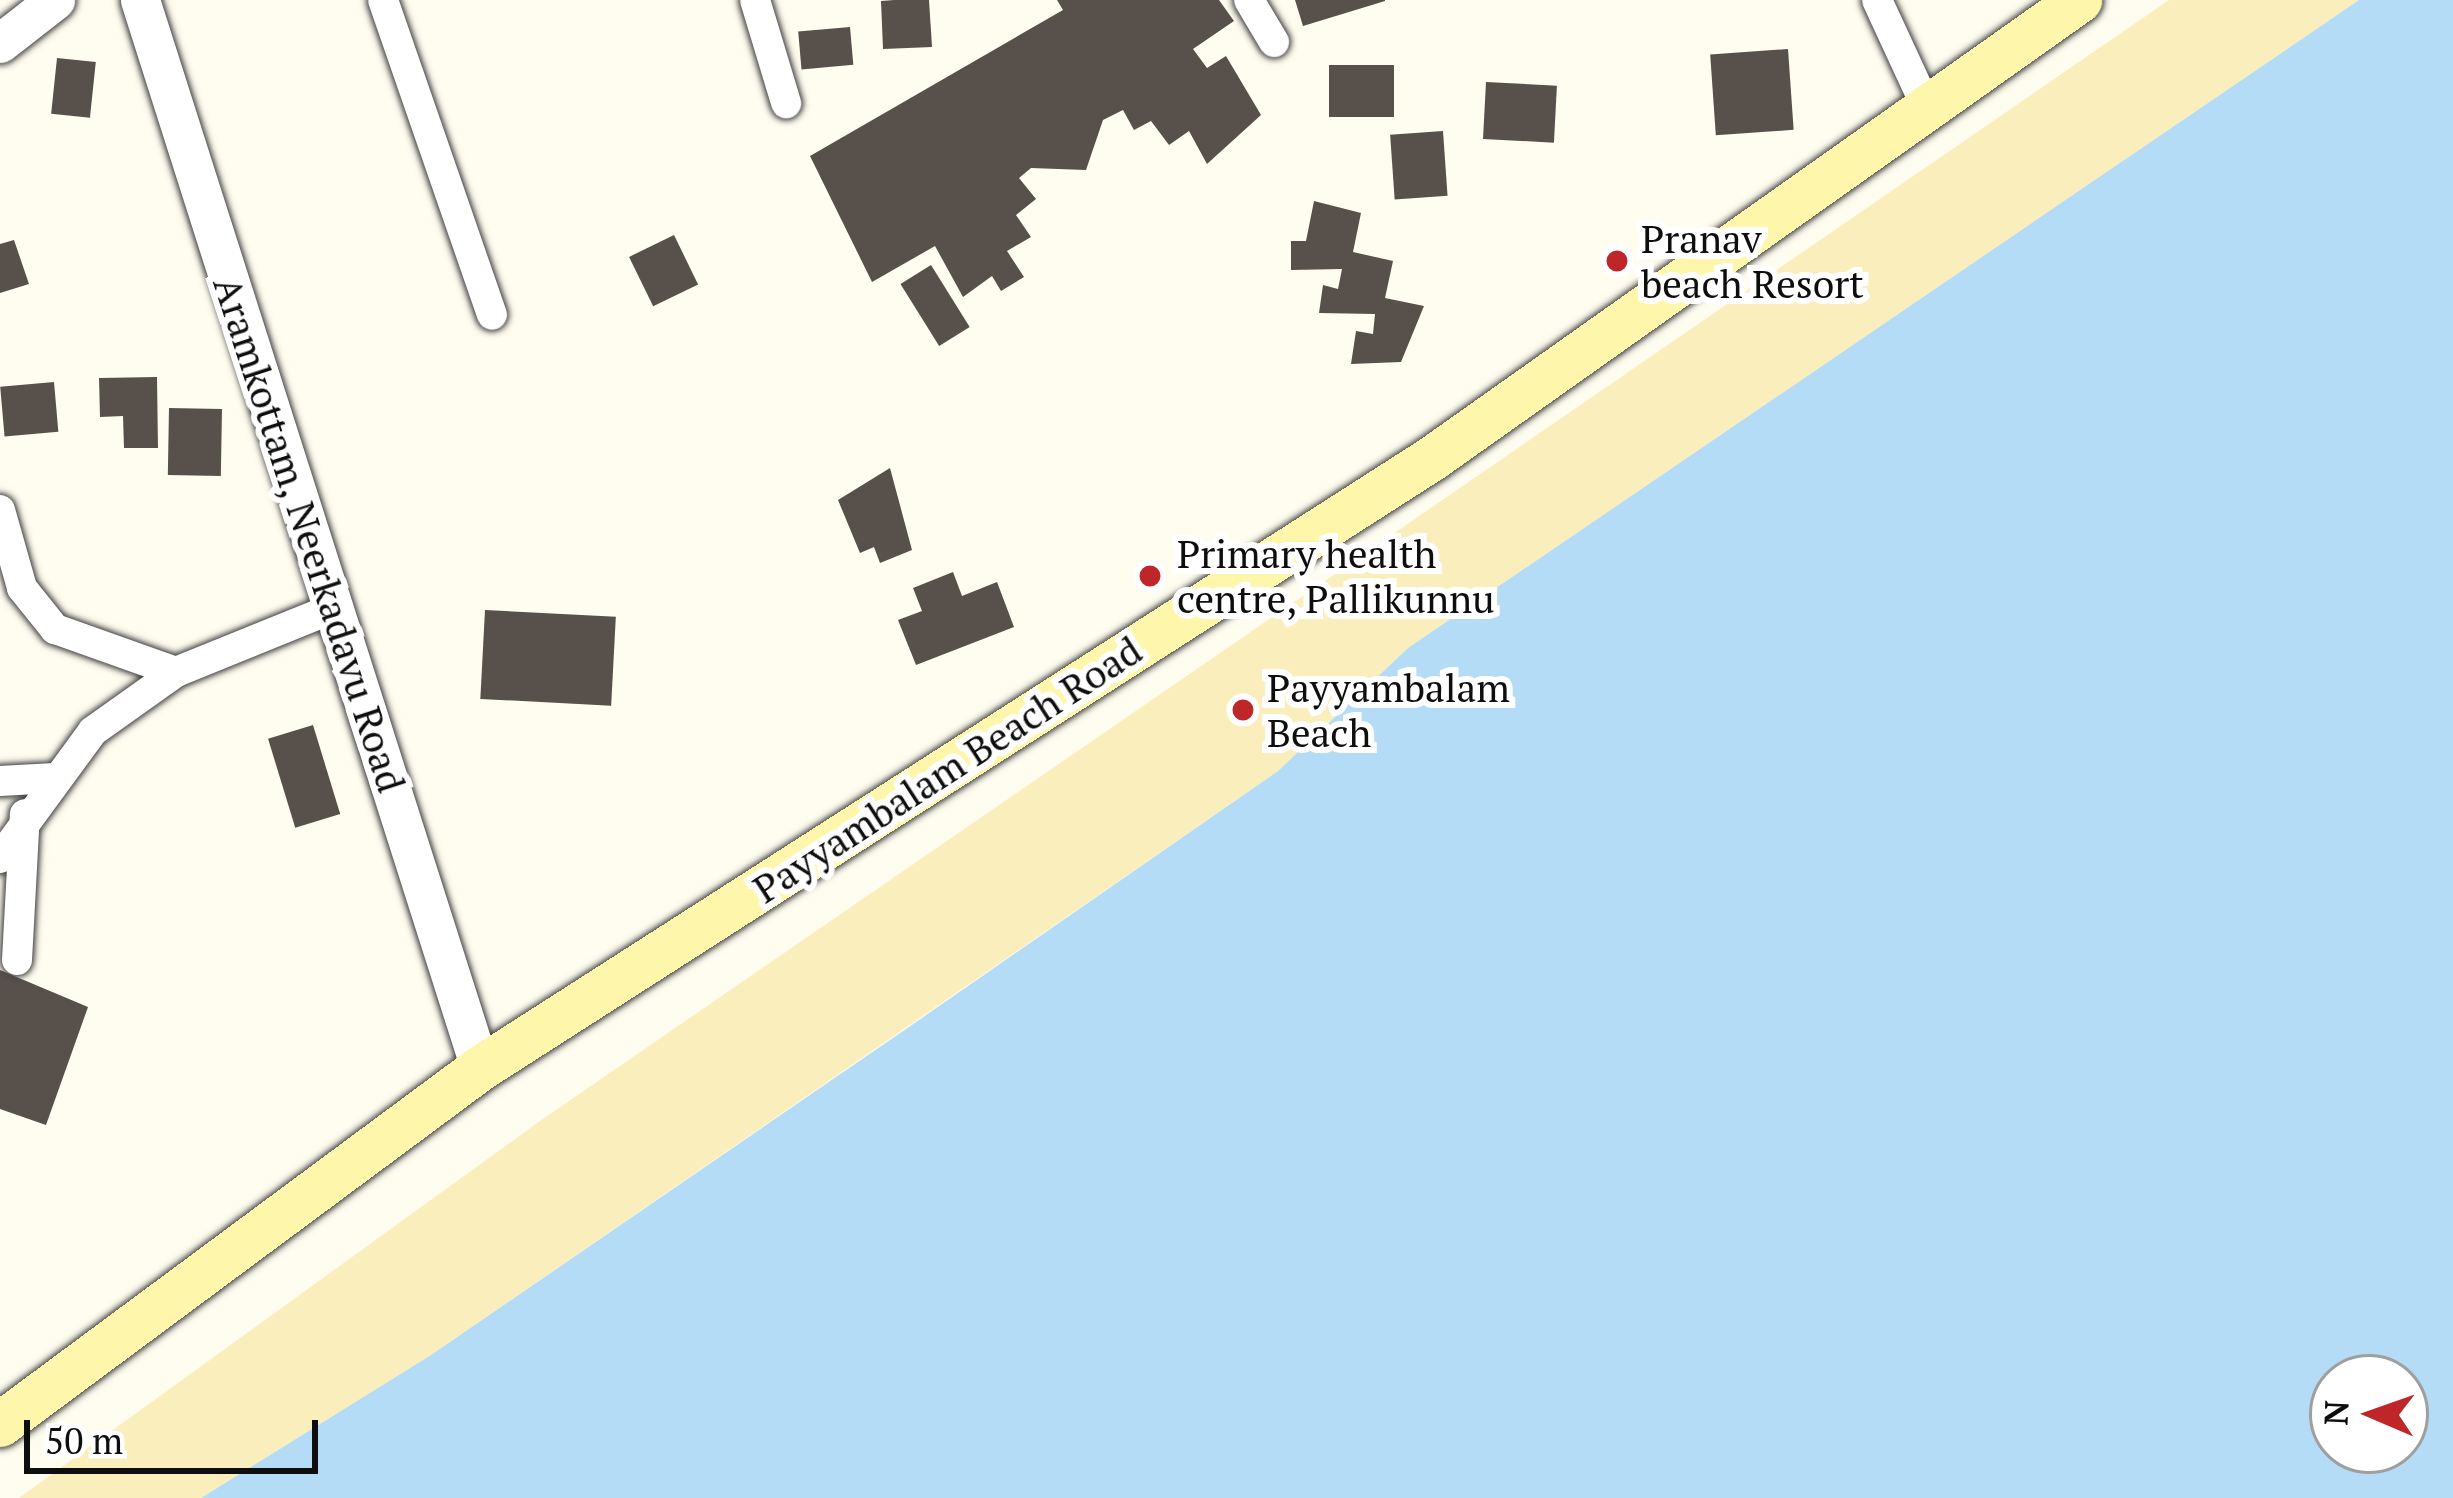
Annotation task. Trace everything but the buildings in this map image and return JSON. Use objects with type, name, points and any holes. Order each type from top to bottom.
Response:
[{"type":"main road","name":"Payyambalam Beach Road","points":[[0,1424],[480,1068],[1432,458],[2079,0]]},
{"type":"street","points":[[0,43],[55,0]]},
{"type":"street","name":"Aramkottam, Neerkadavu Road","points":[[140,0],[480,1068]]},
{"type":"street","points":[[383,0],[491,315]]},
{"type":"street","points":[[755,0],[786,103]]},
{"type":"street","points":[[1249,0],[1274,42]]},
{"type":"street","points":[[1877,0],[1927,108]]},
{"type":"street","points":[[0,511],[22,589],[55,629],[176,672]]},
{"type":"street","points":[[0,858],[13,819],[93,731],[176,672],[334,608]]},
{"type":"street","points":[[0,781],[55,778]]},
{"type":"street","points":[[13,819],[17,961]]},
{"type":"sand","name":"Payyambalam Beach","points":[[2169,0],[2359,0],[1408,648],[1278,771],[431,1355],[201,1498],[19,1498],[540,1121]]},
{"type":"water","points":[[2359,0],[2453,0],[2453,1498],[201,1498],[431,1355],[1278,771],[1408,648]]},
{"type":"place","name":"Pranav beach Resort","points":[[1617,261]]},
{"type":"place","name":"Primary health centre, Pallikunnu","points":[[1150,576]]},
{"type":"place","name":"Payyambalam Beach","points":[[1243,710]]}]
